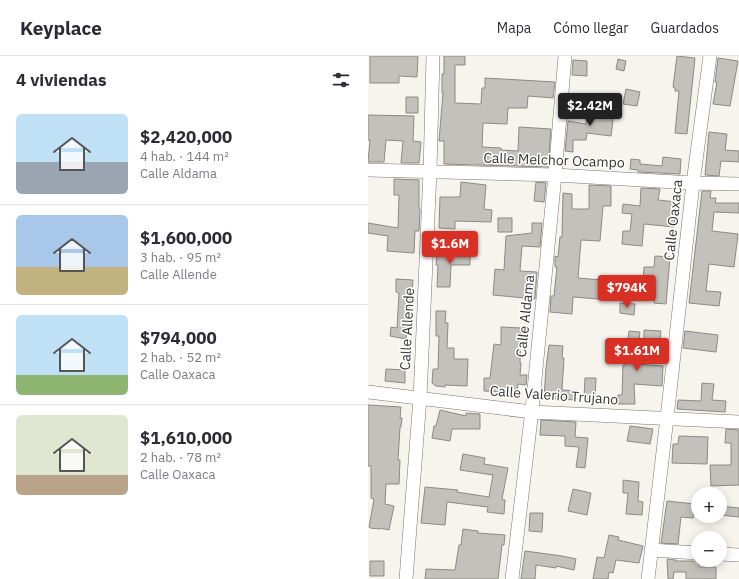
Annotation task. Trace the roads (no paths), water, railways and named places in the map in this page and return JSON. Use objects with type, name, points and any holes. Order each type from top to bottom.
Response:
[{"type":"street","name":"Calle Allende","points":[[406,579],[420,398],[434,56]]},
{"type":"street","name":"Calle Aldama","points":[[512,579],[532,412],[555,175],[564,56]]},
{"type":"street","name":"Calle Oaxaca","points":[[648,579],[693,183],[710,56]]},
{"type":"street","name":"Calle Melchor Ocampo","points":[[368,170],[555,175],[693,183],[739,184]]},
{"type":"street","name":"Calle Valerio Trujano","points":[[368,392],[532,412],[739,422]]},
{"type":"street","points":[[651,550],[691,553]]},
{"type":"street","points":[[727,554],[739,555]]}]
